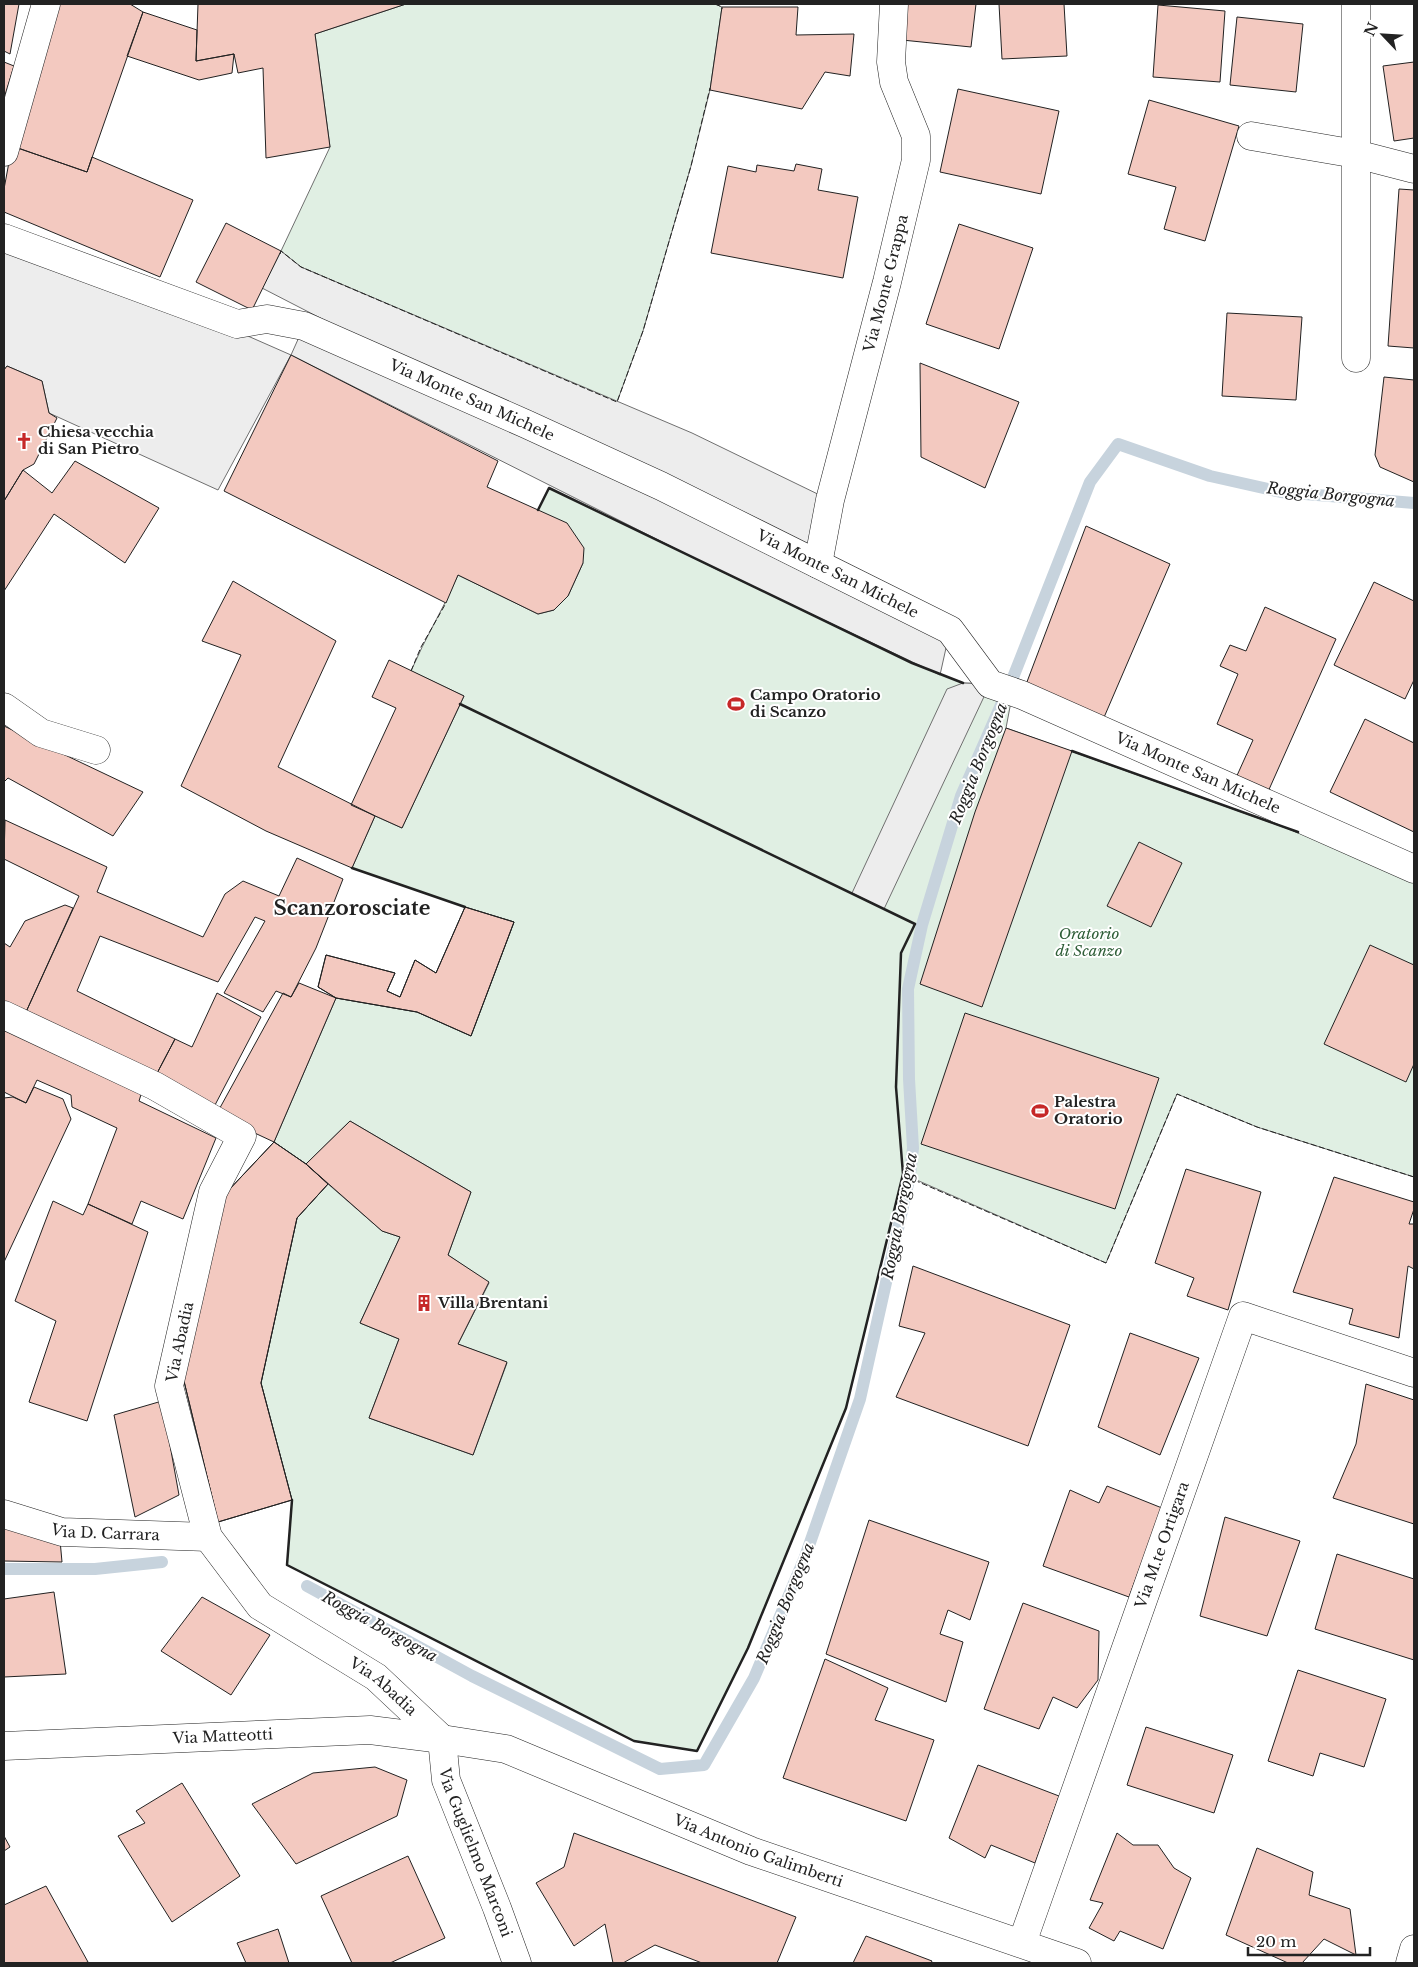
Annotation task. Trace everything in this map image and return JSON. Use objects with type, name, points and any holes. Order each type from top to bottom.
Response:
[{"type":"street","points":[[4,152],[46,4]]},
{"type":"street","name":"Via Monte Grappa","points":[[818,564],[830,500],[887,282],[916,160],[916,136],[894,82],[891,54],[894,4]]},
{"type":"street","points":[[1356,4],[1356,358]]},
{"type":"street","points":[[1251,136],[1356,154],[1414,169]]},
{"type":"street","name":"Via Monte San Michele","points":[[4,238],[237,324],[267,319],[304,326],[526,424],[661,486],[950,630],[1001,687],[1414,869]]},
{"type":"street","points":[[4,707],[41,733],[96,750]]},
{"type":"street","name":"Via Abadia","points":[[4,1015],[155,1086],[242,1136],[213,1192],[169,1386],[208,1537],[260,1606],[376,1677],[442,1739]]},
{"type":"street","name":"Via M.te Ortigara","points":[[1022,1943],[1243,1316],[1414,1373]]},
{"type":"street","name":"Via D. Carrara","points":[[4,1514],[62,1532],[208,1537]]},
{"type":"street","name":"Via Matteotti","points":[[4,1746],[370,1730],[442,1739]]},
{"type":"street","name":"Via Antonio Galimberti","points":[[442,1739],[506,1749],[751,1851],[1077,1963]]},
{"type":"street","name":"Via Guglielmo Marconi","points":[[442,1739],[446,1780],[498,1908],[517,1963]]},
{"type":"street","points":[[1410,1963],[1414,1949]]},
{"type":"green space","points":[[406,4],[715,4],[722,7],[710,90],[691,166],[643,331],[617,402],[301,267],[281,251],[330,147],[315,34]]},
{"type":"green space","name":"Oratorio di Scanzo","points":[[549,488],[912,663],[963,683],[990,684],[1013,691],[1006,728],[1367,857],[1414,877],[1414,1177],[1257,1127],[1177,1094],[1106,1263],[903,1174],[846,1408],[748,1648],[697,1751],[634,1741],[287,1565],[292,1500],[261,1383],[297,1218],[328,1184],[382,1231],[400,1237],[360,1323],[399,1339],[369,1418],[473,1455],[507,1363],[458,1344],[489,1283],[448,1255],[471,1192],[350,1121],[306,1164],[274,1142],[336,998],[417,1012],[471,1035],[514,922],[352,868],[375,816],[402,828],[464,696],[411,671],[458,575],[538,614],[554,610],[568,596],[583,563],[538,510]]},
{"type":"shaded area","points":[[4,251],[241,333],[291,355],[218,490],[49,413],[42,381],[7,366],[4,370]]},
{"type":"shaded area","points":[[281,251],[301,267],[692,433],[830,500],[819,564],[950,630],[940,675],[716,569],[291,355],[304,326],[526,424],[262,288]]},
{"type":"shaded area","points":[[963,683],[990,684],[884,909],[852,893],[947,689]]},
{"type":"building","points":[[4,4],[19,4],[10,54],[4,51]]},
{"type":"building","points":[[59,4],[130,4],[143,12],[87,172],[12,146]]},
{"type":"building","points":[[198,4],[406,4],[315,34],[330,147],[266,158],[263,68],[238,73],[234,54],[196,61]]},
{"type":"building","points":[[906,4],[976,4],[971,47],[902,40]]},
{"type":"building","points":[[999,4],[1064,4],[1067,56],[1002,59]]},
{"type":"building","points":[[1158,5],[1225,11],[1220,82],[1153,77]]},
{"type":"building","points":[[722,7],[798,7],[796,35],[854,34],[850,76],[825,72],[802,109],[710,90]]},
{"type":"building","points":[[143,12],[197,30],[196,61],[234,54],[232,73],[199,80],[127,56]]},
{"type":"building","points":[[1237,17],[1303,24],[1296,92],[1230,85]]},
{"type":"building","points":[[4,62],[14,66],[4,98]]},
{"type":"building","points":[[1414,62],[1414,138],[1394,141],[1383,66]]},
{"type":"building","points":[[958,89],[1059,111],[1041,194],[940,172]]},
{"type":"building","points":[[1149,100],[1239,126],[1205,241],[1164,229],[1176,187],[1128,174]]},
{"type":"building","points":[[12,146],[87,172],[92,157],[193,200],[160,277],[4,212],[4,189]]},
{"type":"building","points":[[796,164],[822,169],[818,190],[858,197],[843,278],[711,253],[728,166],[756,172],[757,165],[794,171]]},
{"type":"building","points":[[1399,189],[1414,190],[1414,348],[1388,346]]},
{"type":"building","points":[[226,223],[281,251],[252,310],[196,282]]},
{"type":"building","points":[[959,224],[1033,248],[999,349],[926,324]]},
{"type":"building","points":[[1227,313],[1302,317],[1296,400],[1222,396]]},
{"type":"building","points":[[291,355],[498,461],[487,487],[567,523],[584,548],[583,563],[568,596],[554,610],[538,614],[458,575],[446,603],[224,491]]},
{"type":"building","points":[[920,363],[1019,402],[985,488],[921,457]]},
{"type":"building","name":"Chiesa vecchia di San Pietro","points":[[7,366],[42,381],[49,413],[57,418],[34,464],[23,470],[4,501],[4,370]]},
{"type":"building","points":[[1384,377],[1414,380],[1414,482],[1380,467],[1375,455]]},
{"type":"building","points":[[75,461],[159,508],[125,563],[54,514],[4,591],[4,501],[23,470],[52,493]]},
{"type":"building","points":[[1086,526],[1170,564],[1099,729],[1022,695]]},
{"type":"building","points":[[233,581],[336,641],[278,767],[375,816],[352,868],[266,831],[181,786],[241,655],[202,641]]},
{"type":"building","points":[[1374,582],[1414,601],[1414,680],[1405,699],[1334,665]]},
{"type":"building","points":[[1265,607],[1336,639],[1267,794],[1235,780],[1253,740],[1217,724],[1238,674],[1220,666],[1230,645],[1246,651]]},
{"type":"building","points":[[389,660],[464,696],[402,828],[351,805],[396,708],[372,697]]},
{"type":"building","points":[[1365,719],[1414,743],[1414,832],[1330,792]]},
{"type":"building","points":[[4,726],[143,792],[113,836],[8,778],[4,782]]},
{"type":"building","points":[[1006,728],[1072,751],[982,1007],[920,984],[975,812]]},
{"type":"building","points":[[5,820],[107,867],[97,892],[203,937],[225,894],[243,881],[279,896],[297,858],[343,879],[316,948],[291,997],[276,991],[263,1012],[224,993],[265,921],[255,917],[218,982],[100,936],[77,991],[175,1039],[154,1079],[26,1012],[79,896],[4,859]]},
{"type":"building","points":[[1139,842],[1182,863],[1151,927],[1107,906]]},
{"type":"building","points":[[65,905],[73,908],[26,1012],[4,1002],[4,943],[10,947],[25,921]]},
{"type":"building","points":[[465,907],[514,922],[471,1036],[417,1012],[336,998],[318,987],[326,955],[395,973],[387,991],[400,997],[415,960],[436,973]]},
{"type":"building","points":[[465,907],[514,922],[471,1036],[417,1012],[336,998],[318,987],[326,955],[395,973],[387,991],[400,997],[415,960],[436,973]]},
{"type":"building","points":[[1370,945],[1414,965],[1414,1064],[1406,1082],[1324,1044]]},
{"type":"building","points":[[299,983],[336,998],[274,1142],[216,1115],[283,993],[291,997]]},
{"type":"building","points":[[217,993],[261,1017],[215,1105],[154,1079],[175,1039],[192,1047]]},
{"type":"building","name":"Palestra Oratorio","points":[[965,1013],[1159,1078],[1115,1209],[921,1144]]},
{"type":"building","points":[[8,1025],[144,1085],[139,1101],[216,1138],[183,1219],[141,1201],[132,1224],[88,1204],[117,1128],[72,1107],[71,1095],[37,1080],[26,1103],[4,1092],[4,1033]]},
{"type":"building","points":[[34,1087],[63,1099],[71,1119],[4,1262],[4,1098],[13,1097],[26,1103]]},
{"type":"building","name":"Villa Brentani","points":[[350,1121],[471,1192],[448,1255],[489,1282],[458,1344],[507,1362],[473,1455],[369,1418],[399,1339],[360,1323],[400,1237],[382,1231],[306,1164]]},
{"type":"building","points":[[274,1142],[306,1164],[328,1184],[297,1218],[261,1383],[292,1500],[218,1522],[183,1377],[226,1193]]},
{"type":"building","points":[[274,1142],[306,1164],[328,1184],[297,1218],[261,1383],[292,1500],[218,1522],[183,1377],[226,1193]]},
{"type":"building","points":[[1186,1169],[1261,1192],[1228,1310],[1187,1296],[1194,1278],[1155,1263]]},
{"type":"building","points":[[1334,1177],[1414,1202],[1414,1209],[1409,1224],[1414,1224],[1414,1269],[1408,1266],[1399,1338],[1349,1324],[1353,1309],[1293,1292]]},
{"type":"building","points":[[53,1201],[83,1215],[88,1204],[148,1232],[87,1421],[29,1402],[56,1321],[15,1301]]},
{"type":"building","points":[[913,1266],[1070,1325],[1028,1446],[896,1397],[925,1333],[899,1326]]},
{"type":"building","points":[[1130,1333],[1199,1358],[1160,1455],[1098,1427]]},
{"type":"building","points":[[1366,1384],[1414,1400],[1414,1524],[1333,1498],[1356,1444]]},
{"type":"building","points":[[162,1401],[179,1495],[135,1517],[114,1415]]},
{"type":"building","points":[[1107,1486],[1162,1508],[1129,1597],[1043,1566],[1070,1490],[1099,1503]]},
{"type":"building","points":[[1225,1517],[1300,1541],[1267,1636],[1200,1616]]},
{"type":"building","points":[[869,1520],[989,1562],[970,1620],[948,1610],[940,1634],[963,1642],[946,1702],[826,1654]]},
{"type":"building","points":[[4,1522],[60,1540],[62,1562],[4,1561]]},
{"type":"building","points":[[1337,1554],[1414,1579],[1414,1660],[1315,1629]]},
{"type":"building","points":[[54,1592],[66,1674],[4,1677],[4,1599]]},
{"type":"building","points":[[202,1597],[270,1635],[231,1695],[161,1651]]},
{"type":"building","points":[[1023,1603],[1099,1631],[1098,1680],[1077,1708],[1053,1697],[1039,1729],[984,1709]]},
{"type":"building","points":[[825,1659],[888,1688],[875,1720],[934,1740],[906,1821],[783,1778]]},
{"type":"building","points":[[1298,1670],[1386,1699],[1364,1767],[1320,1753],[1313,1776],[1268,1761]]},
{"type":"building","points":[[1146,1727],[1233,1755],[1214,1813],[1127,1785]]},
{"type":"building","points":[[978,1765],[1059,1796],[1035,1863],[991,1845],[985,1858],[949,1838]]},
{"type":"building","points":[[375,1767],[407,1780],[397,1816],[296,1864],[252,1804],[313,1773]]},
{"type":"building","points":[[182,1783],[240,1876],[172,1922],[118,1836],[145,1823],[136,1811]]},
{"type":"building","points":[[574,1833],[796,1917],[777,1963],[702,1963],[655,1945],[623,1963],[613,1963],[605,1924],[574,1946],[536,1883],[564,1867]]},
{"type":"building","points":[[1117,1833],[1133,1845],[1158,1845],[1174,1868],[1191,1878],[1163,1949],[1120,1931],[1114,1941],[1089,1928],[1103,1903],[1090,1900]]},
{"type":"building","points":[[4,1836],[10,1847],[4,1851]]},
{"type":"building","points":[[1257,1848],[1313,1872],[1309,1895],[1350,1909],[1356,1955],[1324,1939],[1302,1963],[1288,1963],[1226,1935]]},
{"type":"building","points":[[408,1856],[445,1938],[390,1963],[352,1963],[321,1896]]},
{"type":"building","points":[[46,1886],[88,1962],[4,1963],[4,1905]]},
{"type":"building","points":[[278,1929],[289,1963],[246,1963],[237,1943]]},
{"type":"building","points":[[866,1936],[932,1961],[931,1963],[853,1963]]},
{"type":"waterway","name":"Roggia Borgogna","points":[[307,1586],[472,1676],[660,1769],[704,1765],[754,1678],[805,1557],[860,1399],[910,1175],[913,1148],[909,1079],[908,989],[922,925],[961,796],[1012,680],[1090,482],[1118,444],[1210,476],[1281,492],[1414,503]]},
{"type":"waterway","name":"Roggia Borgogna","points":[[4,1569],[95,1569],[162,1562]]},
{"type":"fence","points":[[715,4],[722,7],[722,9]]},
{"type":"fence","points":[[280,254],[281,251],[301,267],[617,402],[643,331],[691,166],[710,88]]},
{"type":"fence","points":[[411,671],[421,647],[446,603]]},
{"type":"fence","points":[[914,1180],[1106,1263],[1177,1094],[1257,1127],[1414,1177]]},
{"type":"wall","points":[[538,510],[549,488],[912,663],[963,683]]},
{"type":"wall","points":[[292,1500],[287,1565],[634,1741],[697,1751],[748,1648],[846,1408],[903,1174],[896,1087],[901,953],[915,924],[460,704]]},
{"type":"wall","points":[[1072,751],[1298,832]]},
{"type":"wall","points":[[352,868],[465,907]]},
{"type":"place","name":"Chiesa vecchia di San Pietro","points":[[24,441]]},
{"type":"place","name":"Campo Oratorio di Scanzo","points":[[736,704]]},
{"type":"place","name":"Palestra Oratorio","points":[[1040,1111]]},
{"type":"place","name":"Villa Brentani","points":[[424,1303]]},
{"type":"district","name":"Scanzorosciate","points":[[352,908]]}]
